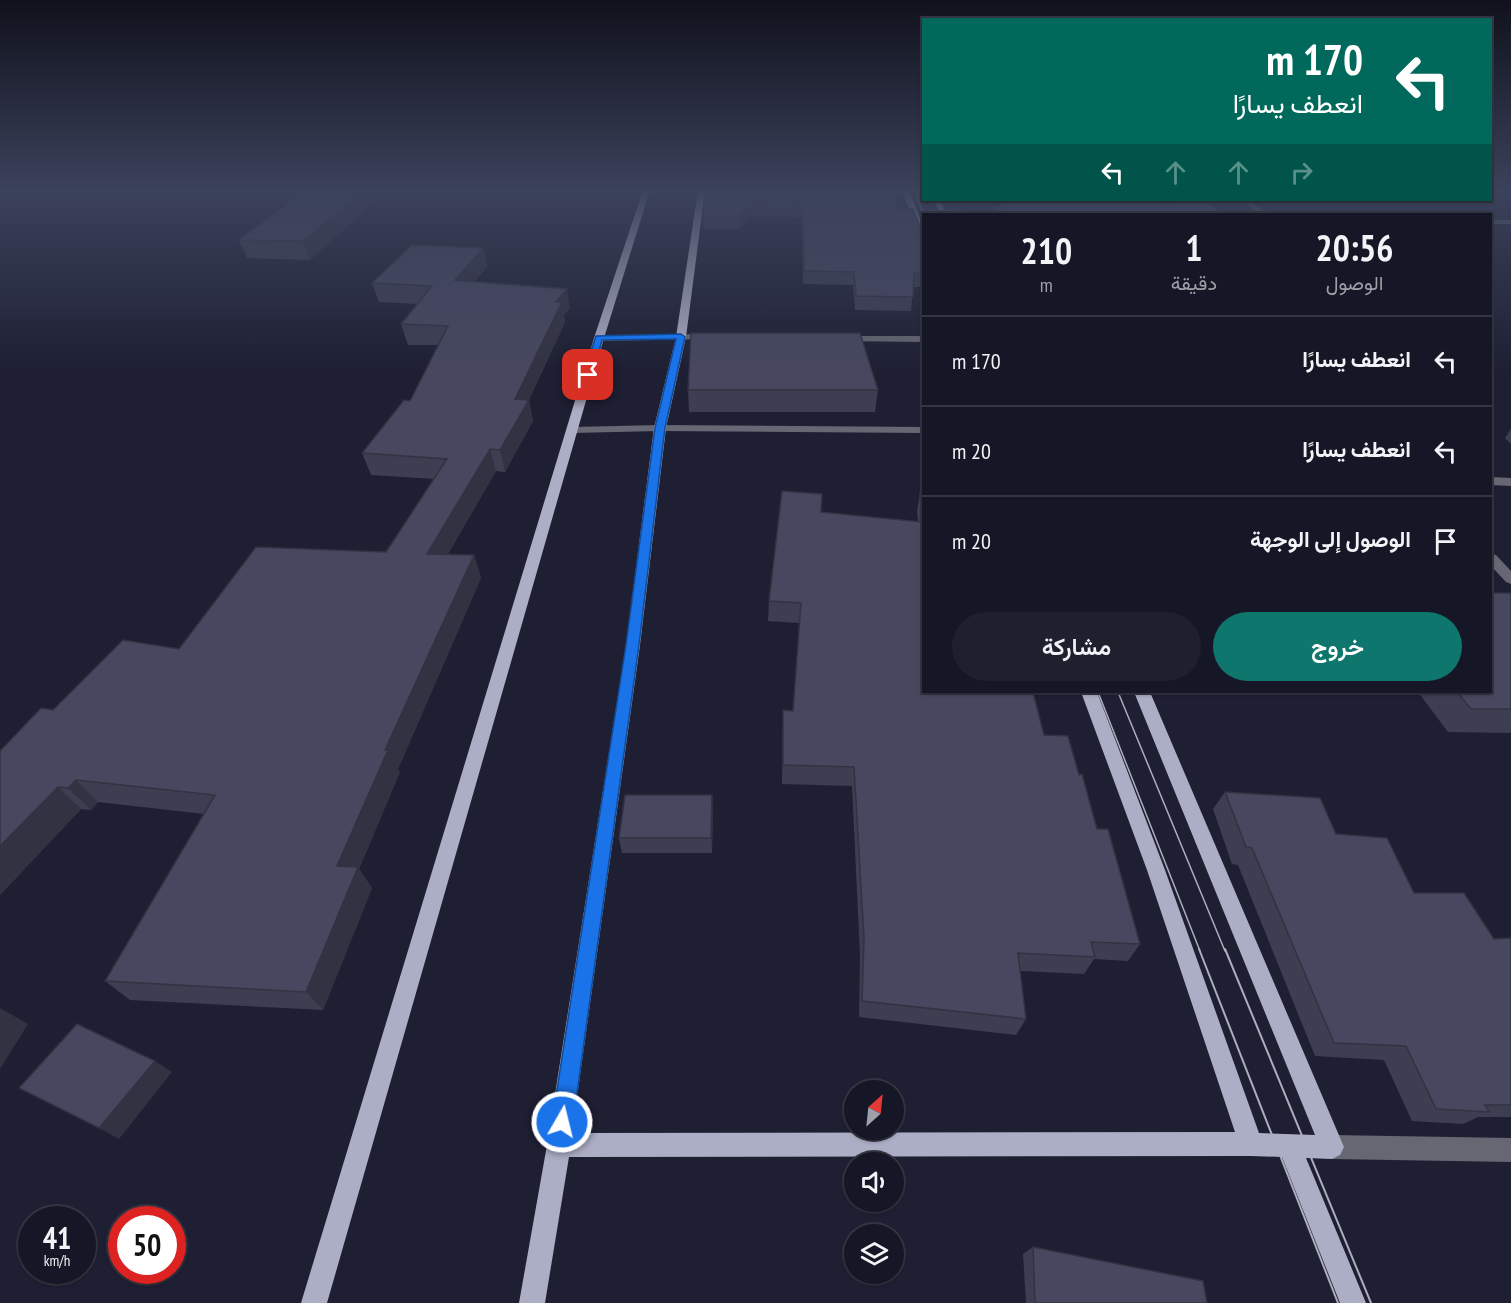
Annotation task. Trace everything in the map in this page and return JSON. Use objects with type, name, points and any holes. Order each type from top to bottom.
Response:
[{"type":"main road","points":[[314,1303],[599,338],[627,251]]},
{"type":"main road","points":[[532,1303],[559,1145],[633,645],[660,428],[681,337],[693,251]]},
{"type":"main road","points":[[1089,693],[1156,870],[1251,1144]]},
{"type":"main road","points":[[559,1145],[1251,1144],[1332,1147],[1142,693]]},
{"type":"main road","points":[[1289,1145],[1353,1303]]},
{"type":"street","points":[[599,338],[715,337]]},
{"type":"street","points":[[831,338],[922,339]]},
{"type":"street","points":[[572,430],[660,428],[922,430]]},
{"type":"street","points":[[1492,481],[1511,482]]},
{"type":"street","points":[[1492,559],[1511,579]]},
{"type":"street","points":[[1332,1147],[1511,1150]]},
{"type":"building","points":[[406,251],[481,251],[455,280],[567,289],[556,302],[562,302],[515,399],[529,400],[500,450],[490,449],[427,554],[474,555],[385,750],[388,750],[337,866],[358,867],[306,992],[105,981],[215,795],[76,780],[68,788],[58,787],[0,846],[0,751],[41,708],[53,710],[123,640],[179,649],[256,547],[386,552],[447,459],[362,453],[404,400],[410,401],[448,326],[401,324],[432,286],[372,283]]},
{"type":"building","points":[[804,251],[922,251],[922,274],[914,273],[913,297],[856,296],[854,272],[804,271]]},
{"type":"building","points":[[691,333],[860,333],[878,390],[688,390]]},
{"type":"building","points":[[782,491],[822,494],[821,512],[922,522],[922,693],[1033,693],[1044,735],[1068,736],[1079,775],[1082,774],[1097,829],[1108,829],[1140,944],[1091,942],[1095,957],[1018,953],[1026,1019],[862,1001],[864,938],[854,767],[783,765],[783,710],[793,711],[801,603],[769,601]]},
{"type":"building","points":[[920,492],[922,492],[922,522]]},
{"type":"building","points":[[1492,593],[1511,593],[1511,709],[1471,709],[1458,693],[1492,693]]},
{"type":"building","points":[[1225,792],[1320,798],[1336,834],[1387,838],[1414,893],[1464,893],[1494,939],[1511,938],[1511,1105],[1485,1105],[1489,1112],[1436,1109],[1406,1046],[1334,1043],[1252,848],[1246,847]]},
{"type":"building","points":[[625,795],[712,795],[711,838],[619,838]]},
{"type":"building","points":[[77,1024],[155,1061],[99,1128],[19,1088]]},
{"type":"building","points":[[1033,1247],[1203,1281],[1207,1303],[1035,1303]]},
{"type":"tram line","points":[[1098,693],[1200,951]]},
{"type":"tram line","points":[[1118,693],[1225,951]]},
{"type":"tram line","points":[[1199,949],[1338,1303]]},
{"type":"tram line","points":[[1225,949],[1371,1303]]},
{"type":"route","points":[[562,1122],[633,645],[660,428],[681,337],[599,338],[588,375]]}]
